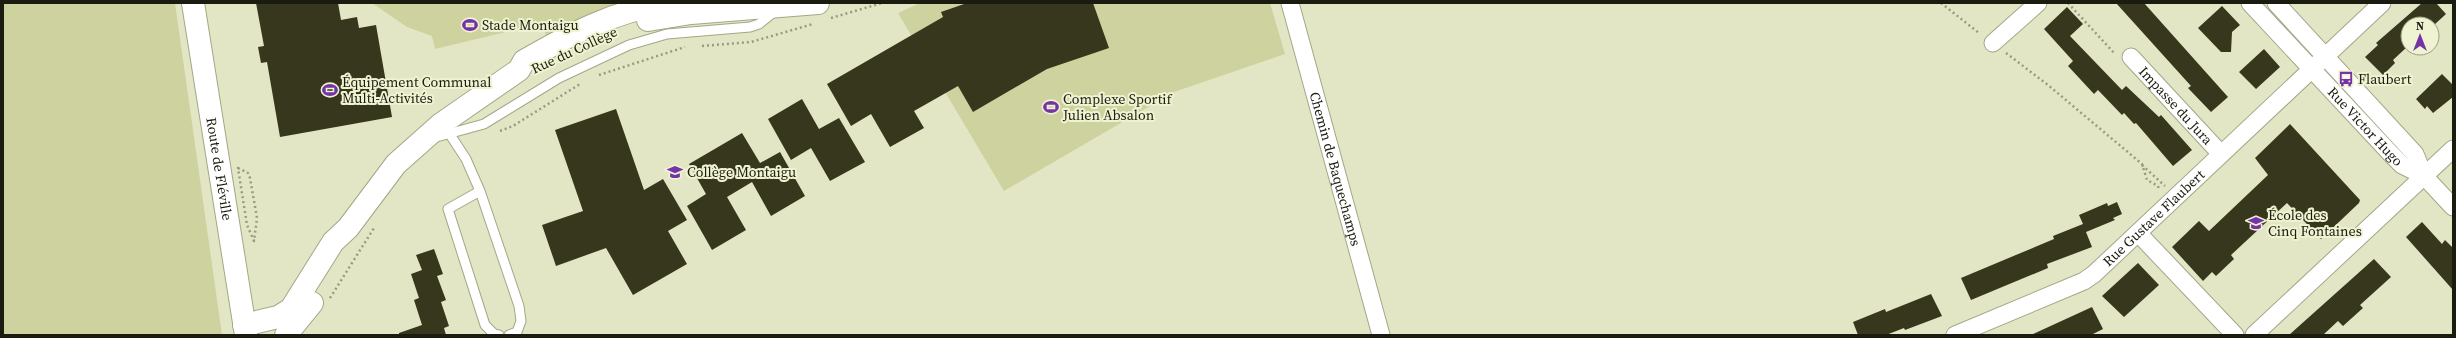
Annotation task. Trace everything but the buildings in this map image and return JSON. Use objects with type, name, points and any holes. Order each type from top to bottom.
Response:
[{"type":"street","name":"Route de Fléville","points":[[193,3],[245,330]]},
{"type":"street","name":"Rue du Collège","points":[[245,330],[278,317],[291,309],[333,242],[348,228],[396,164],[420,141],[446,129],[519,70],[524,61],[585,27],[623,12],[666,3]]},
{"type":"street","name":"Chemin de Baquechamps","points":[[1290,3],[1381,335]]},
{"type":"street","points":[[1993,43],[2038,3]]},
{"type":"street","points":[[2250,3],[2318,63]]},
{"type":"street","points":[[2276,3],[2318,63]]},
{"type":"street","name":"Rue Gustave Flaubert","points":[[1962,334],[2084,281],[2177,197],[2382,3]]},
{"type":"street","name":"Rue du Collège","points":[[519,70],[531,74],[594,38],[649,20],[690,13],[776,8],[819,16]]},
{"type":"street","name":"Impasse du Jura","points":[[2131,57],[2221,154]]},
{"type":"street","name":"Rue Victor Hugo","points":[[2318,63],[2391,154],[2402,165],[2424,176],[2453,207]]},
{"type":"street","points":[[2254,335],[2453,149]]},
{"type":"street","name":"Rue du Collège","points":[[286,335],[312,303],[345,248],[348,228]]},
{"type":"street","points":[[2138,232],[2235,335]]},
{"type":"lane","points":[[509,335],[517,332],[522,321],[519,306],[480,191],[466,159],[446,129],[484,124],[559,78],[629,45],[667,34],[750,27],[759,24],[776,8]]},
{"type":"lane","points":[[480,191],[448,209],[485,325],[494,334],[499,335]]},
{"type":"path","points":[[700,46],[751,42],[819,16],[882,3]]},
{"type":"path","points":[[1941,3],[2048,85],[2142,164],[2177,197]]},
{"type":"path","points":[[2068,3],[2116,55],[2131,57]]},
{"type":"path","points":[[592,78],[678,48],[693,46]]},
{"type":"path","points":[[492,133],[513,126],[586,80]]},
{"type":"path","points":[[2142,164],[2147,180],[2158,186],[2162,197],[2177,197]]},
{"type":"path","points":[[238,168],[248,173],[250,178],[257,218],[254,241]]},
{"type":"path","points":[[329,301],[376,225]]},
{"type":"green space","points":[[3,3],[175,3],[222,335],[3,335]]},
{"type":"green space","name":"Stade Montaigu","points":[[372,3],[636,3],[547,40],[543,23],[435,49],[432,36],[407,27]]},
{"type":"green space","name":"Complexe Sportif Julien Absalon","points":[[920,3],[1270,3],[1285,54],[1174,92],[1004,191],[898,13]]},
{"type":"place","name":"Stade Montaigu","points":[[470,25]]},
{"type":"place","name":"Flaubert","points":[[2346,79]]},
{"type":"place","name":"Équipement Communal Multi-Activités","points":[[330,90]]},
{"type":"place","name":"Complexe Sportif Julien Absalon","points":[[1051,107]]},
{"type":"place","name":"Collège Montaigu","points":[[675,172]]},
{"type":"place","name":"École des Cinq Fontaines","points":[[2256,223]]}]
